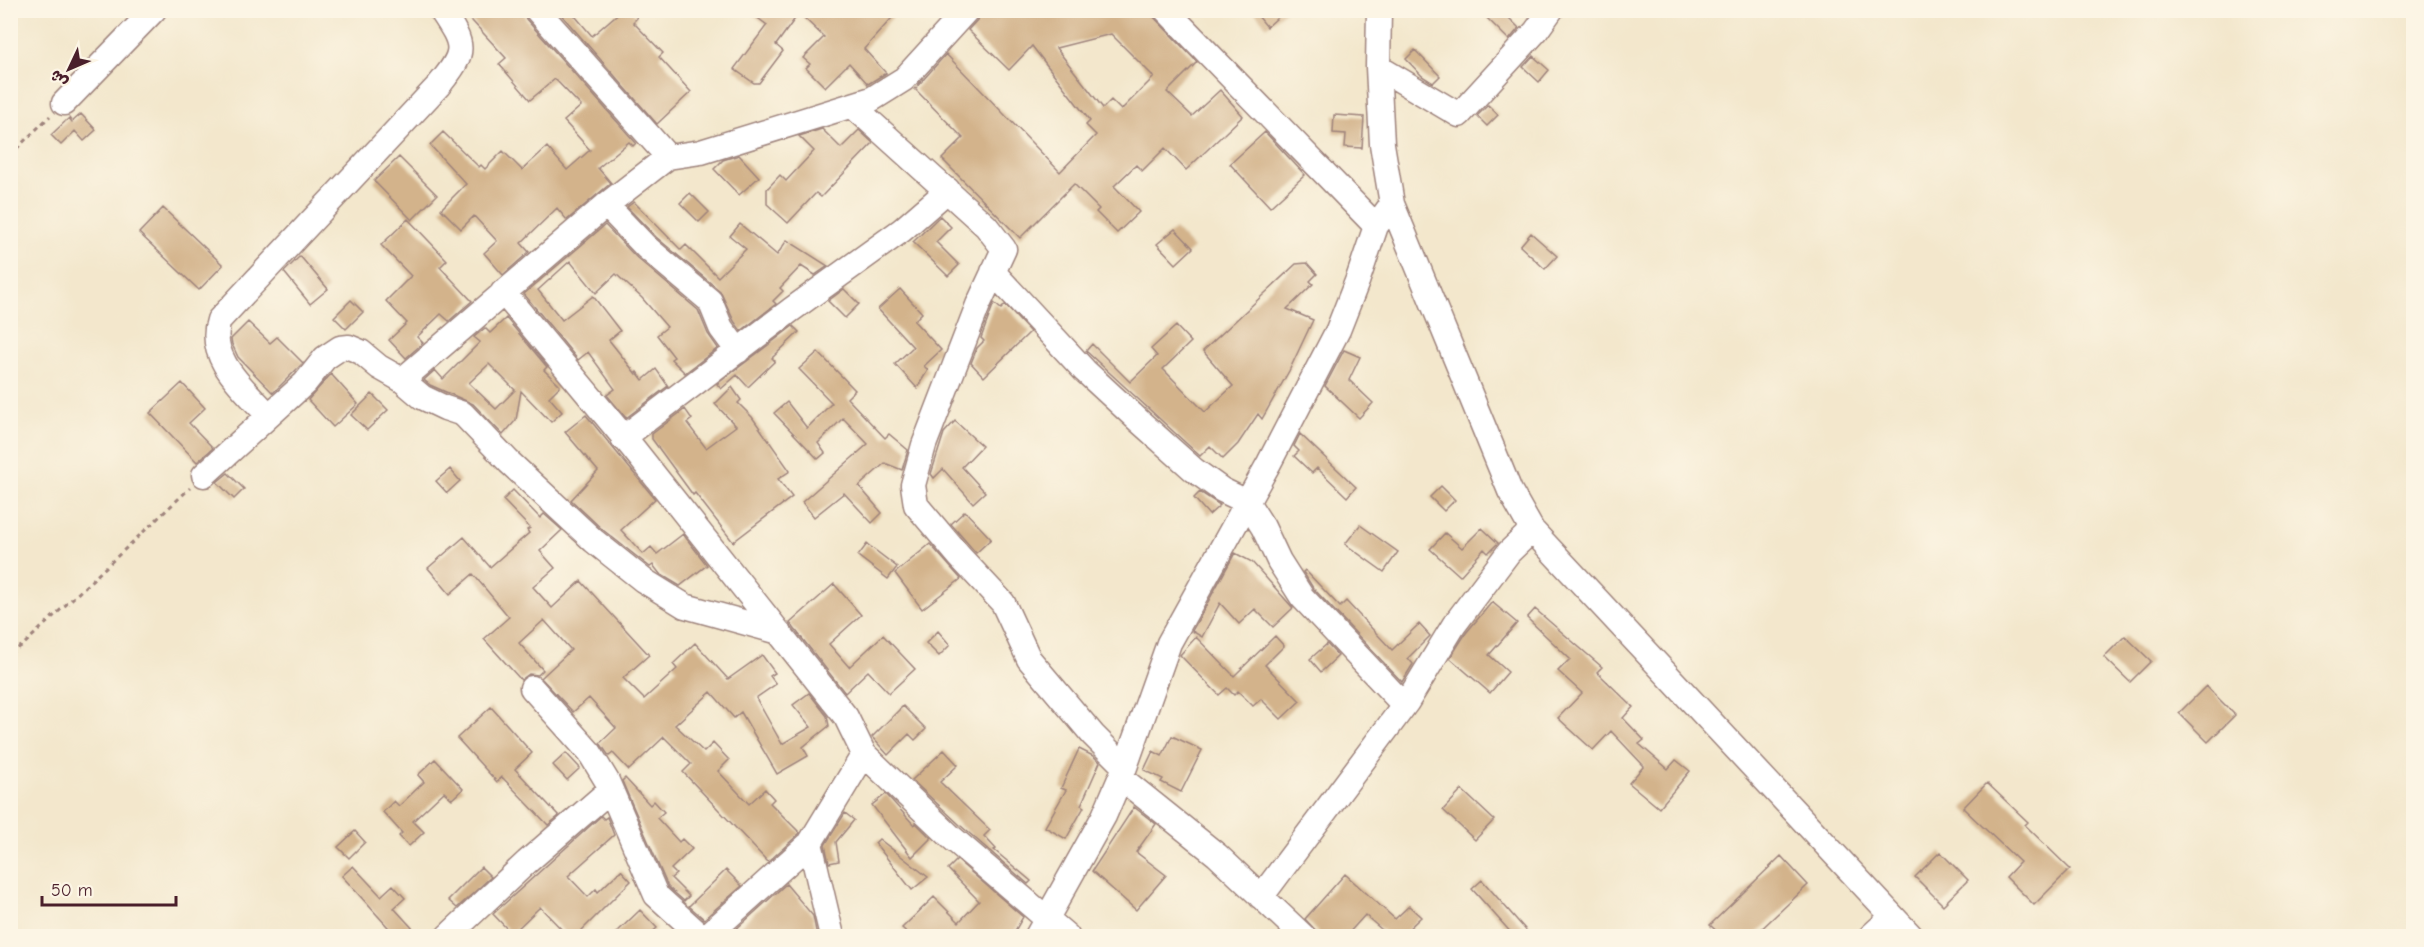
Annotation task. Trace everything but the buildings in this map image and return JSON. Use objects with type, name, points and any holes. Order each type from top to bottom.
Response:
[{"type":"street","points":[[64,102],[154,10]]},
{"type":"street","points":[[268,415],[230,372],[218,352],[215,333],[219,320],[439,85],[454,66],[461,46],[457,34],[441,10]]},
{"type":"street","points":[[537,10],[668,157]]},
{"type":"street","points":[[1166,10],[1376,225]]},
{"type":"street","points":[[1379,10],[1378,67],[1382,144],[1392,204],[1510,491],[1532,530],[1911,936]]},
{"type":"street","points":[[1378,67],[1459,115],[1536,31],[1551,10]]},
{"type":"street","points":[[402,380],[502,291],[668,157],[701,152],[872,99],[904,79],[961,13]]},
{"type":"street","points":[[853,106],[948,190],[986,226],[1004,249],[978,305],[924,445],[913,485],[916,505],[1003,603],[1029,659],[1123,773],[1217,855],[1303,936]]},
{"type":"street","points":[[623,438],[791,310],[888,241],[948,190]]},
{"type":"street","points":[[1042,928],[1104,816],[1123,773],[1169,644],[1338,330],[1376,225],[1392,204]]},
{"type":"street","points":[[606,205],[646,247],[710,301],[721,328],[738,351]]},
{"type":"street","points":[[993,272],[1084,371],[1194,470],[1222,490],[1247,502],[1263,527],[1279,561],[1302,597],[1404,705]]},
{"type":"street","points":[[502,291],[846,717],[864,754],[1042,928],[1067,936]]},
{"type":"street","points":[[204,475],[305,383],[325,358],[340,348],[349,347],[361,352],[402,380],[422,397],[463,414],[509,462],[594,542],[643,580],[685,606],[779,632]]},
{"type":"street","points":[[1261,897],[1404,705],[1454,625],[1509,552],[1532,530]]},
{"type":"street","points":[[532,688],[590,753],[610,790],[656,895],[701,936]]},
{"type":"street","points":[[707,936],[810,843],[864,754]]},
{"type":"street","points":[[448,936],[527,862],[610,790]]},
{"type":"street","points":[[810,843],[832,936]]},
{"type":"street","points":[[1871,936],[1892,917]]},
{"type":"path","points":[[10,155],[64,102]]},
{"type":"path","points":[[10,653],[23,645],[204,475]]}]
